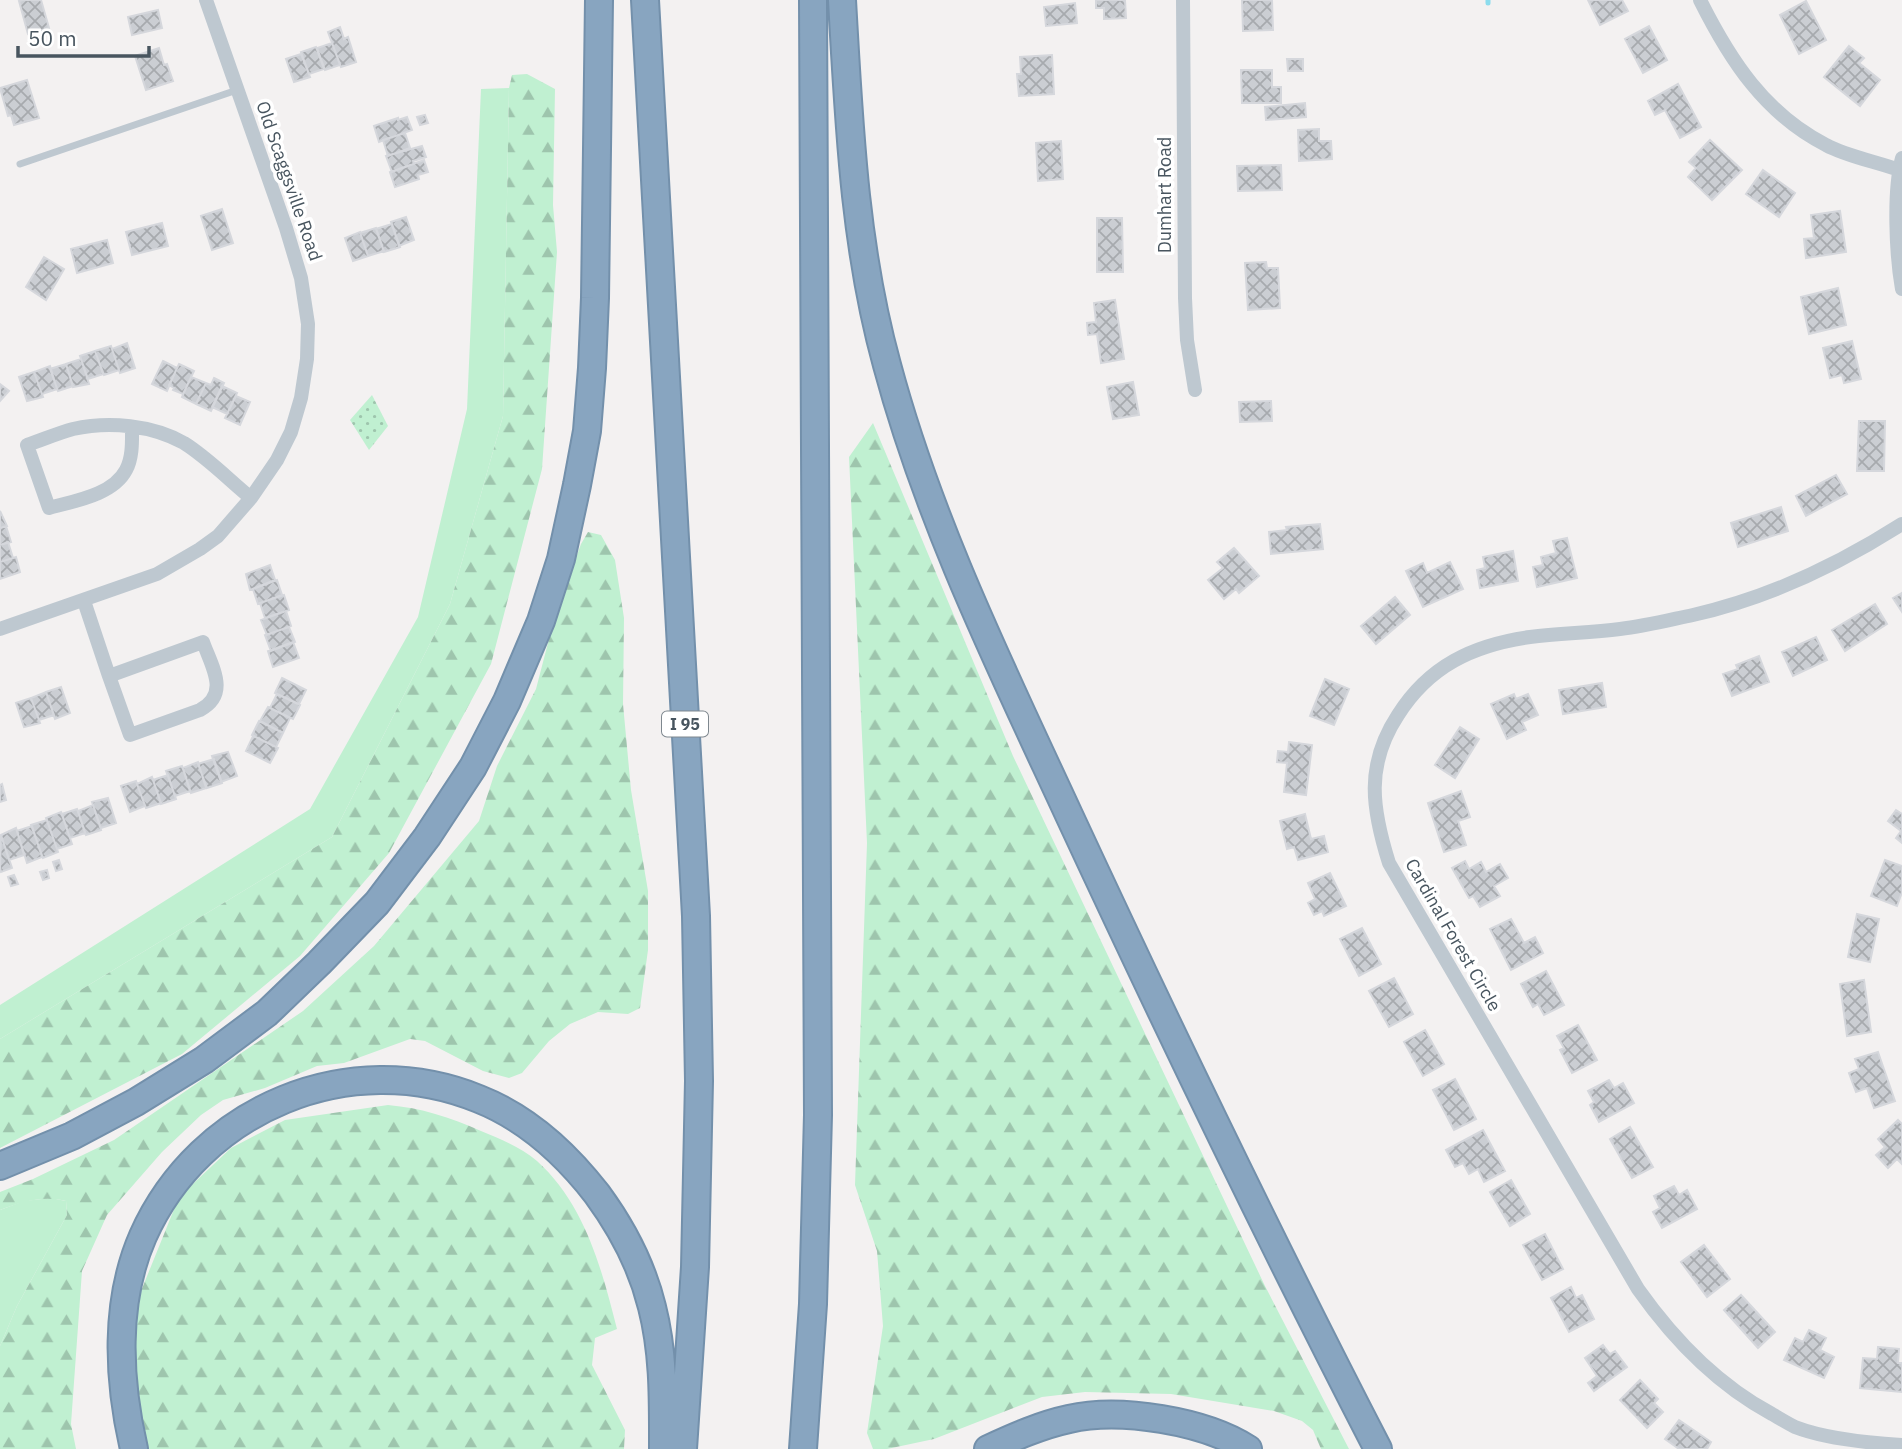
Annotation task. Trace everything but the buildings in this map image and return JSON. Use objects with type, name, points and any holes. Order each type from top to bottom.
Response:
[{"type":"highway","points":[[0,1166],[72,1136],[136,1102],[204,1060],[267,1013],[377,903],[427,837],[473,766],[502,712],[541,621],[561,559],[587,430],[595,298],[599,0]]},
{"type":"highway","name":"I 95","points":[[645,0],[696,916],[699,1081],[696,1254],[683,1449]]},
{"type":"highway","points":[[803,1449],[813,1304],[818,1115],[814,0]]},
{"type":"highway","points":[[842,0],[850,134],[867,273],[885,361],[930,502],[978,616],[1109,900],[1235,1164],[1378,1449]]},
{"type":"highway","points":[[134,1449],[125,1414],[122,1325],[130,1279],[143,1237],[165,1196],[197,1157],[231,1127],[273,1103],[314,1088],[357,1080],[398,1080],[443,1087],[480,1099],[550,1141],[581,1173],[613,1216],[638,1264],[652,1305],[661,1351],[663,1449]]},
{"type":"highway","points":[[988,1449],[1024,1433],[1071,1418],[1117,1414],[1164,1419],[1203,1429],[1248,1449]]},
{"type":"street","name":"Old Scaggsville Road","points":[[0,629],[157,574],[181,562],[218,536],[251,498],[277,460],[291,432],[302,398],[307,359],[308,324],[301,278],[206,0]]},
{"type":"street","name":"Dumhart Road","points":[[1183,0],[1185,298],[1195,390]]},
{"type":"street","points":[[1700,0],[1719,38],[1740,69],[1763,97],[1792,123],[1828,146],[1900,164],[1897,231],[1902,289]]},
{"type":"street","points":[[132,427],[131,452],[126,470],[114,484],[98,493],[49,508],[27,445],[73,429],[102,425],[132,427],[160,432],[184,443],[251,498]]},
{"type":"street","name":"Cardinal Forest Circle","points":[[1902,524],[1872,543],[1782,588],[1737,604],[1620,629],[1529,637],[1486,647],[1458,658],[1431,675],[1408,699],[1392,723],[1382,744],[1376,769],[1374,800],[1378,829],[1389,863],[1638,1289],[1661,1322],[1693,1356],[1726,1385],[1796,1427],[1834,1437],[1902,1445]]},
{"type":"street","points":[[84,601],[109,676],[130,735],[200,710],[209,705],[216,695],[217,682],[203,642],[109,676]]},
{"type":"lane","points":[[20,164],[237,90]]},
{"type":"green space","points":[[527,74],[555,89],[553,205],[557,252],[542,469],[491,664],[389,853],[300,956],[182,1054],[0,1148],[0,1039],[332,837],[450,604],[503,416],[509,88],[512,75]]},
{"type":"green space","points":[[509,88],[503,416],[450,604],[332,837],[0,1039],[0,1005],[310,809],[418,617],[467,409],[481,89]]},
{"type":"green space","points":[[372,395],[388,426],[369,450],[350,420]]},
{"type":"green space","points":[[873,423],[1013,756],[1265,1286],[1349,1449],[1321,1449],[1313,1430],[1302,1421],[1274,1411],[1171,1394],[1085,1392],[1042,1397],[934,1439],[887,1449],[873,1449],[867,1433],[883,1326],[877,1251],[855,1185],[867,843],[849,457]]},
{"type":"green space","points":[[588,532],[601,535],[615,560],[624,618],[623,704],[631,790],[648,891],[648,950],[640,1008],[628,1014],[598,1012],[570,1024],[549,1041],[522,1073],[509,1078],[483,1071],[425,1041],[410,1039],[344,1063],[317,1066],[265,1088],[223,1100],[201,1115],[162,1152],[107,1215],[82,1271],[71,1424],[76,1449],[0,1449],[0,1346],[17,1306],[67,1215],[66,1201],[57,1199],[32,1200],[0,1210],[0,1192],[114,1140],[303,1011],[374,946],[479,821],[497,766],[536,689],[555,616],[581,544]]},
{"type":"green space","points":[[388,1105],[447,1117],[510,1144],[537,1161],[568,1197],[598,1261],[617,1329],[595,1338],[592,1365],[625,1430],[624,1449],[149,1449],[137,1402],[133,1345],[137,1301],[179,1197],[231,1148],[285,1120]]},
{"type":"green space","points":[[51,1198],[66,1201],[67,1215],[17,1306],[0,1346],[0,1210],[24,1201]]}]
